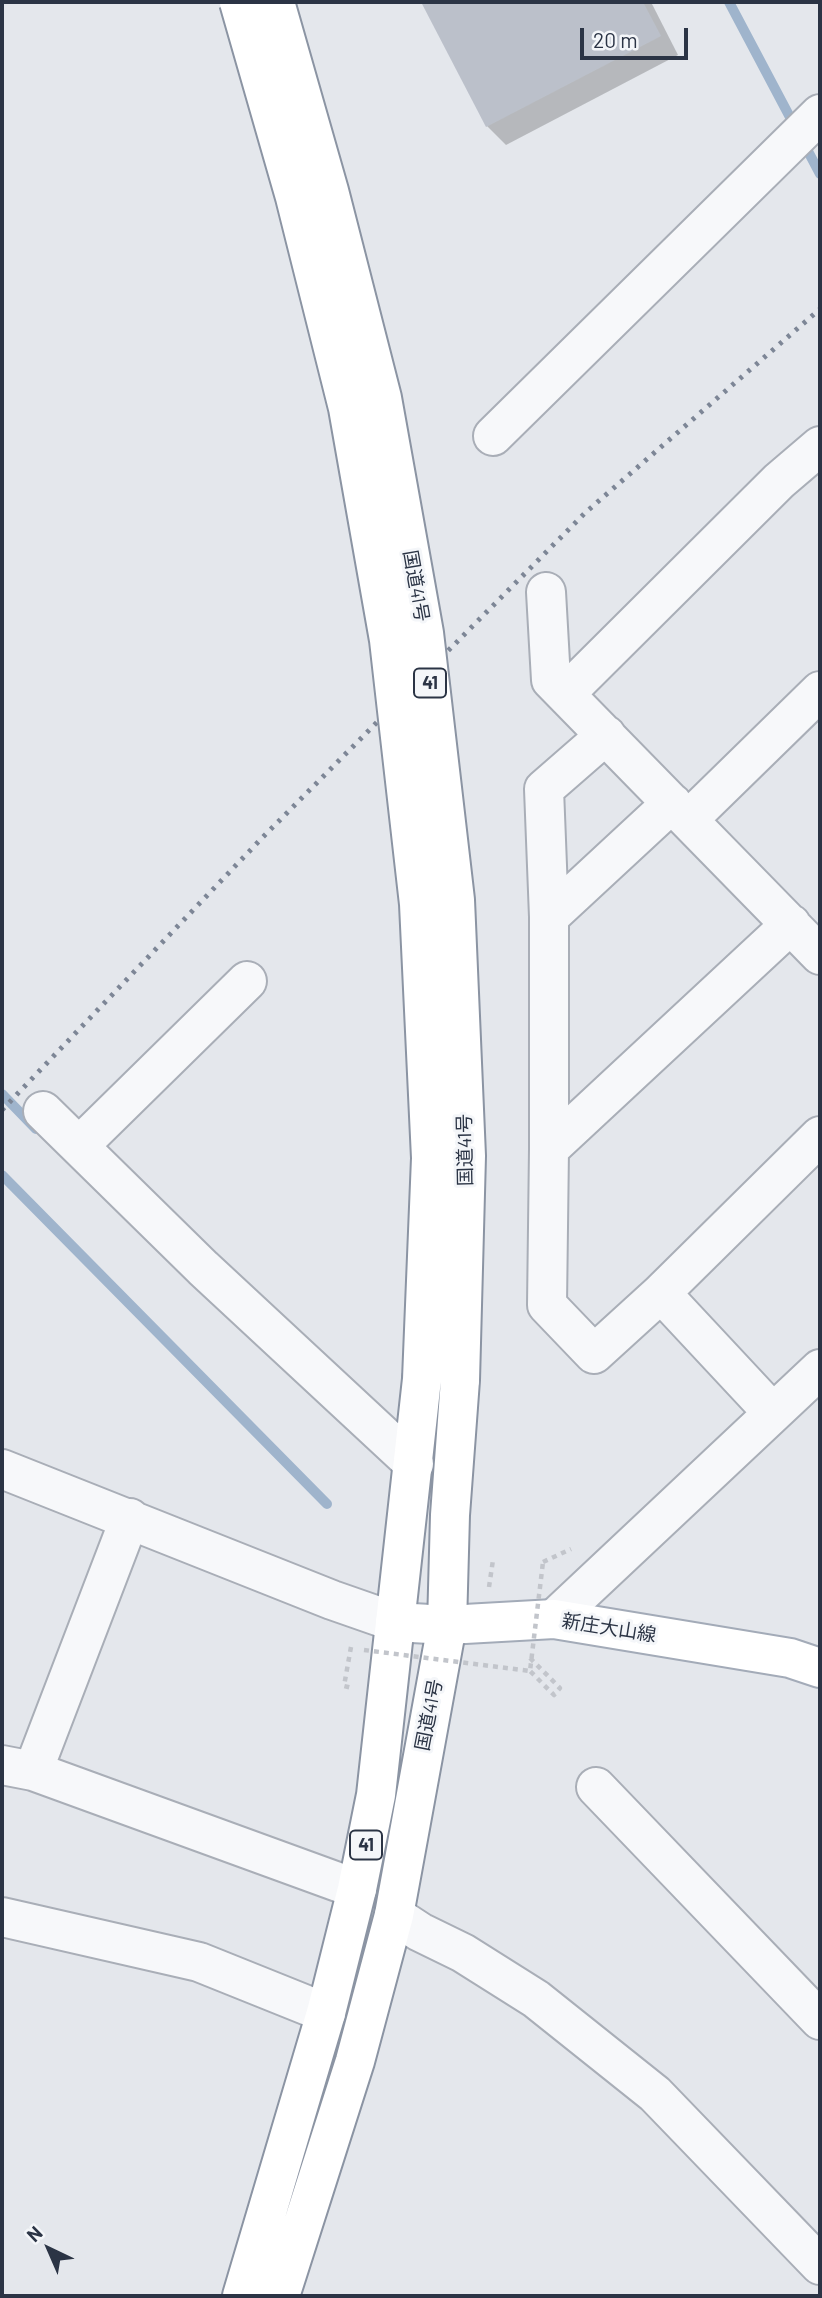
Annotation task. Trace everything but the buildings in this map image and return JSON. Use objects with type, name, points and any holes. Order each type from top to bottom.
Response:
[{"type":"main road","name":"国道41号","points":[[239,2],[295,197],[348,408],[389,640],[419,904],[431,1158],[422,1379],[376,1796],[357,1889],[326,2013],[242,2296]]},
{"type":"main road","name":"国道41号","points":[[275,2],[329,191],[382,398],[424,634],[455,913],[467,1156],[460,1380],[450,1515],[447,1625],[394,1914],[355,2061],[280,2296]]},
{"type":"main road","name":"新庄大山線","points":[[395,1622],[447,1625],[554,1619],[790,1658],[820,1668]]},
{"type":"street","points":[[493,436],[820,114]]},
{"type":"street","points":[[565,694],[779,481],[820,446]]},
{"type":"street","points":[[547,592],[551,680],[680,812],[810,937],[549,1149]]},
{"type":"street","points":[[549,918],[680,812],[820,691]]},
{"type":"street","points":[[606,735],[544,789],[549,918],[547,1305],[594,1354],[661,1293],[820,1136]]},
{"type":"street","points":[[79,1146],[247,981]]},
{"type":"street","points":[[43,1111],[203,1268],[414,1464]]},
{"type":"street","points":[[661,1293],[773,1413]]},
{"type":"street","points":[[554,1619],[820,1369]]},
{"type":"street","points":[[2,1469],[332,1600],[395,1622]]},
{"type":"street","points":[[130,1518],[17,1768],[357,1889]]},
{"type":"street","points":[[596,1787],[820,2018]]},
{"type":"street","points":[[394,1914],[536,1999],[655,2094],[820,2265]]},
{"type":"street","points":[[2,1917],[199,1962],[326,2013]]},
{"type":"path","points":[[530,1671],[542,1562]]},
{"type":"path","points":[[352,1639],[344,1686],[356,1689]]},
{"type":"path","points":[[364,1650],[530,1671],[554,1695],[560,1688],[529,1657]]},
{"type":"waterway","points":[[729,2],[820,174]]},
{"type":"waterway","points":[[2,1094],[36,1129]]},
{"type":"waterway","points":[[2,1175],[327,1504]]},
{"type":"railway","points":[[2,1110],[262,838],[586,512],[820,309]]}]
